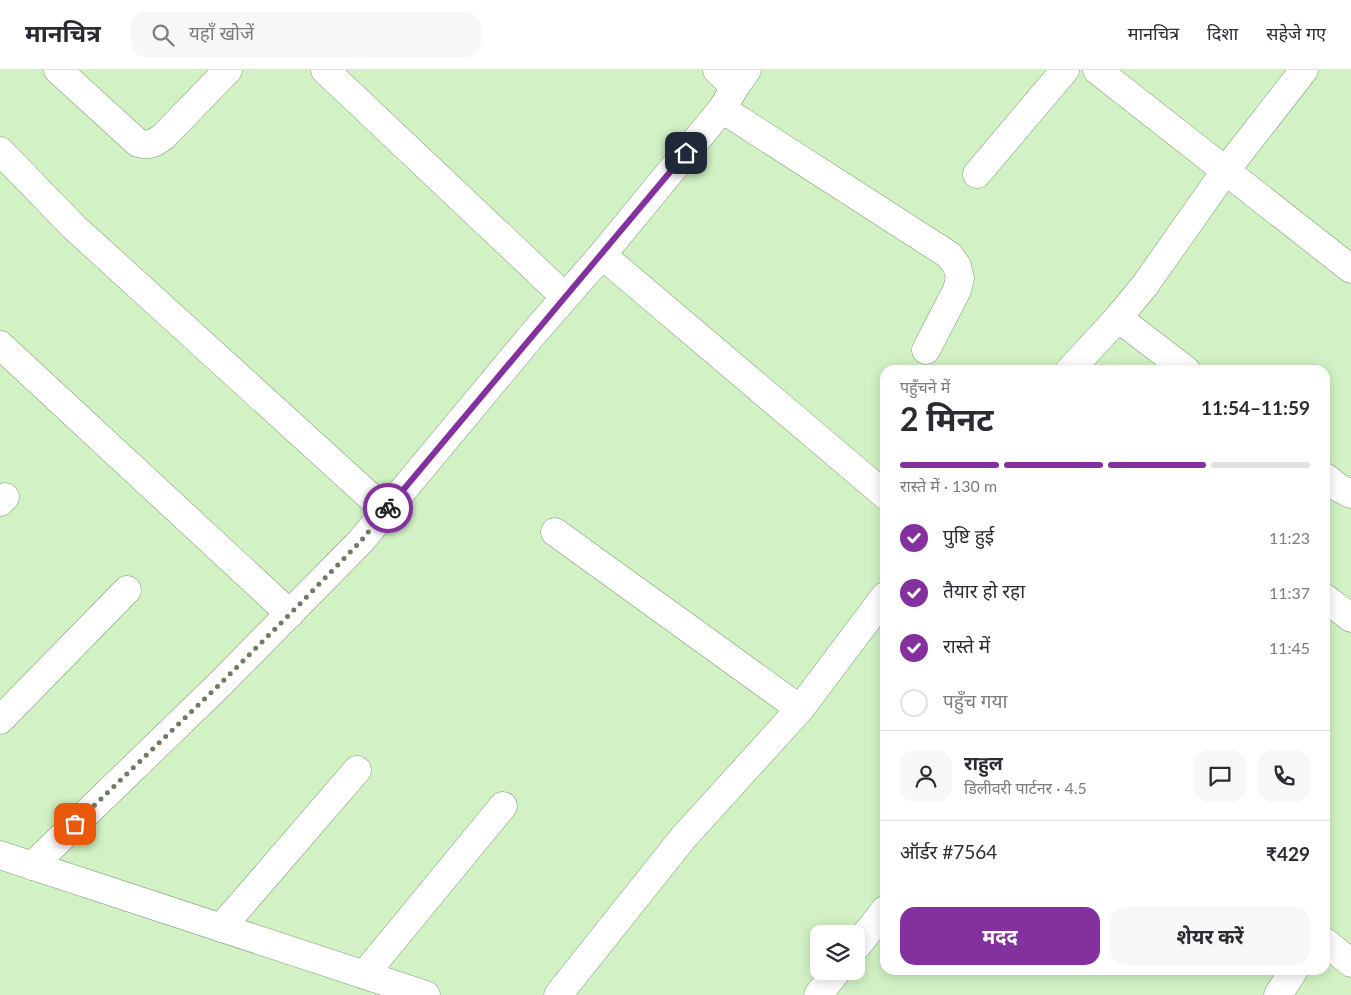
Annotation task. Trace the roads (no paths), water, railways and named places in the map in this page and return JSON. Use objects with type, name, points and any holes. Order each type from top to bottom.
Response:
[{"type":"street","points":[[58,70],[138,142],[145,145],[156,142],[164,136],[228,70]]},
{"type":"street","points":[[325,70],[565,297]]},
{"type":"street","points":[[977,174],[1065,70]]},
{"type":"street","points":[[1097,70],[1351,268]]},
{"type":"street","points":[[1075,365],[1118,318],[1145,285],[1226,170],[1304,70]]},
{"type":"street","points":[[32,866],[218,686],[360,542],[602,255],[730,84],[949,255],[957,266],[960,278],[959,284],[926,350]]},
{"type":"street","points":[[0,151],[75,228],[386,510]]},
{"type":"street","points":[[602,255],[880,491]]},
{"type":"street","points":[[1118,318],[1179,365]]},
{"type":"street","points":[[0,346],[290,614]]},
{"type":"street","points":[[1330,481],[1351,494]]},
{"type":"street","points":[[555,532],[800,709]]},
{"type":"street","points":[[0,720],[127,590]]},
{"type":"street","points":[[1330,602],[1351,618]]},
{"type":"street","points":[[558,995],[683,838],[800,709],[880,603]]},
{"type":"street","points":[[222,928],[358,770]]},
{"type":"street","points":[[364,975],[503,806]]},
{"type":"street","points":[[0,855],[426,995]]},
{"type":"street","points":[[865,936],[880,916]]},
{"type":"street","points":[[1330,946],[1351,963]]},
{"type":"street","points":[[1278,995],[1291,975]]},
{"type":"street","points":[[818,995],[830,980]]}]
